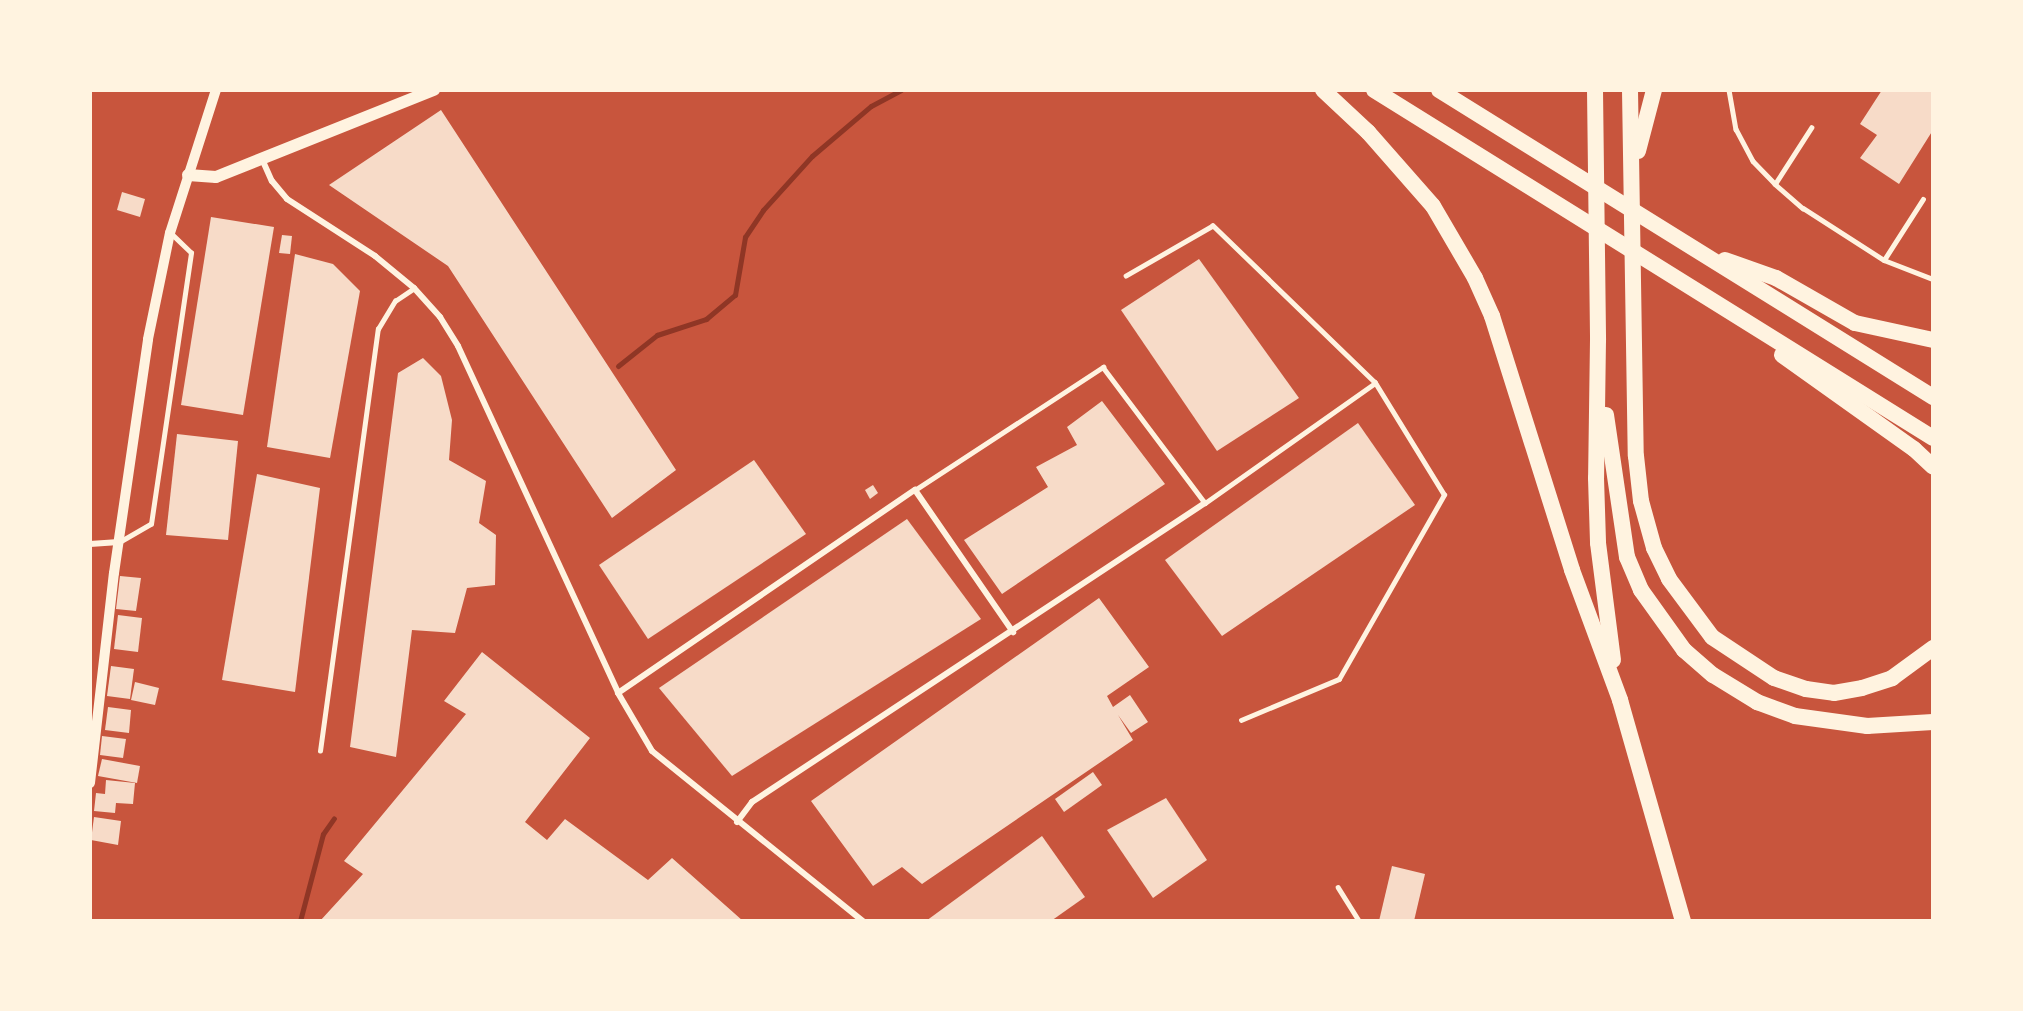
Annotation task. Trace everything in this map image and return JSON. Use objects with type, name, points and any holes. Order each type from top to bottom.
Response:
[{"type":"highway","points":[[1323,90],[1414,183],[1475,278],[1509,363],[1572,570],[1620,700],[1683,921]]},
{"type":"highway","points":[[1374,90],[1933,438]]},
{"type":"highway","points":[[1439,90],[1933,397]]},
{"type":"highway","points":[[1595,90],[1598,543],[1620,700]]},
{"type":"highway","points":[[1630,90],[1636,456],[1641,501],[1654,549],[1669,579],[1712,637],[1766,674],[1806,689],[1834,693],[1862,688],[1892,678],[1933,648]]},
{"type":"highway","points":[[1633,175],[1654,90]]},
{"type":"highway","points":[[1696,250],[1776,278],[1855,323],[1933,340]]},
{"type":"highway","points":[[1679,280],[1914,449],[1933,467]]},
{"type":"highway","points":[[1598,340],[1609,450],[1627,557],[1641,590],[1684,650],[1713,675],[1748,697],[1795,716],[1867,726],[1933,722]]},
{"type":"main road","points":[[188,175],[216,177],[434,90]]},
{"type":"street","points":[[90,783],[119,542],[148,339],[170,233],[216,90]]},
{"type":"street","points":[[262,159],[272,181],[287,199],[375,256],[414,288],[458,346],[618,693],[652,751],[737,822],[863,921]]},
{"type":"street","points":[[618,693],[915,490],[1013,632]]},
{"type":"street","points":[[737,822],[752,802],[1013,632],[1205,502]]},
{"type":"street","points":[[90,544],[119,542]]},
{"type":"lane","points":[[1729,90],[1736,129],[1753,161],[1775,184],[1803,208],[1884,260],[1933,279]]},
{"type":"lane","points":[[1775,184],[1811,128]]},
{"type":"lane","points":[[1884,260],[1923,199]]},
{"type":"lane","points":[[1126,276],[1213,226],[1375,383],[1444,495],[1339,679],[1241,720]]},
{"type":"lane","points":[[119,542],[151,524],[191,253],[170,233]]},
{"type":"lane","points":[[320,751],[378,329],[395,301],[414,288]]},
{"type":"lane","points":[[915,490],[1103,367],[1205,502],[1375,383]]},
{"type":"lane","points":[[1338,887],[1359,921]]},
{"type":"building","points":[[1882,90],[1933,90],[1933,130],[1899,184],[1860,158],[1877,135],[1860,124]]},
{"type":"building","points":[[441,110],[676,470],[612,518],[448,266],[329,185]]},
{"type":"building","points":[[122,192],[145,199],[140,217],[117,210]]},
{"type":"building","points":[[211,217],[274,227],[243,415],[181,405]]},
{"type":"building","points":[[282,235],[292,236],[290,254],[279,253]]},
{"type":"building","points":[[295,254],[333,264],[360,291],[330,458],[267,447]]},
{"type":"building","points":[[1199,259],[1299,398],[1217,451],[1121,310]]},
{"type":"building","points":[[423,358],[441,376],[452,420],[449,460],[486,481],[479,523],[496,535],[495,585],[467,588],[455,633],[412,630],[396,757],[350,747],[398,373]]},
{"type":"building","points":[[1102,401],[1165,484],[1002,594],[964,540],[1048,487],[1036,467],[1077,445],[1067,427]]},
{"type":"building","points":[[1358,423],[1415,505],[1222,636],[1165,560]]},
{"type":"building","points":[[177,434],[238,441],[228,540],[166,535]]},
{"type":"building","points":[[754,460],[806,534],[648,639],[599,565]]},
{"type":"building","points":[[257,474],[320,488],[295,692],[222,680]]},
{"type":"building","points":[[873,485],[878,493],[870,499],[865,490]]},
{"type":"building","points":[[907,519],[981,619],[732,776],[659,688]]},
{"type":"building","points":[[120,576],[141,578],[136,611],[116,609]]},
{"type":"building","points":[[1099,598],[1149,667],[1107,696],[1113,707],[1130,695],[1148,722],[1131,733],[1118,715],[1133,740],[922,884],[902,867],[873,886],[811,801]]},
{"type":"building","points":[[118,615],[142,618],[138,652],[114,649]]},
{"type":"building","points":[[482,652],[590,738],[525,822],[547,840],[565,819],[648,880],[672,858],[743,921],[320,921],[363,874],[344,861],[466,714],[444,701]]},
{"type":"building","points":[[111,666],[134,669],[130,699],[107,696]]},
{"type":"building","points":[[135,682],[159,688],[155,705],[131,700]]},
{"type":"building","points":[[108,707],[131,710],[129,733],[105,730]]},
{"type":"building","points":[[102,736],[126,739],[123,758],[100,755]]},
{"type":"building","points":[[102,759],[140,766],[137,783],[98,776]]},
{"type":"building","points":[[1093,772],[1102,785],[1064,812],[1055,799]]},
{"type":"building","points":[[106,780],[135,783],[133,804],[116,803],[115,813],[94,811],[96,793],[105,794]]},
{"type":"building","points":[[1166,798],[1207,860],[1153,898],[1107,830]]},
{"type":"building","points":[[94,817],[121,821],[118,845],[91,840]]},
{"type":"building","points":[[1042,836],[1085,897],[1051,921],[926,921]]},
{"type":"building","points":[[1392,866],[1425,874],[1414,921],[1379,921]]},
{"type":"waterway","points":[[618,366],[657,335],[706,319],[735,295],[745,237],[763,210],[812,156],[871,106],[901,90]]},
{"type":"waterway","points":[[300,921],[323,834],[334,818]]}]
